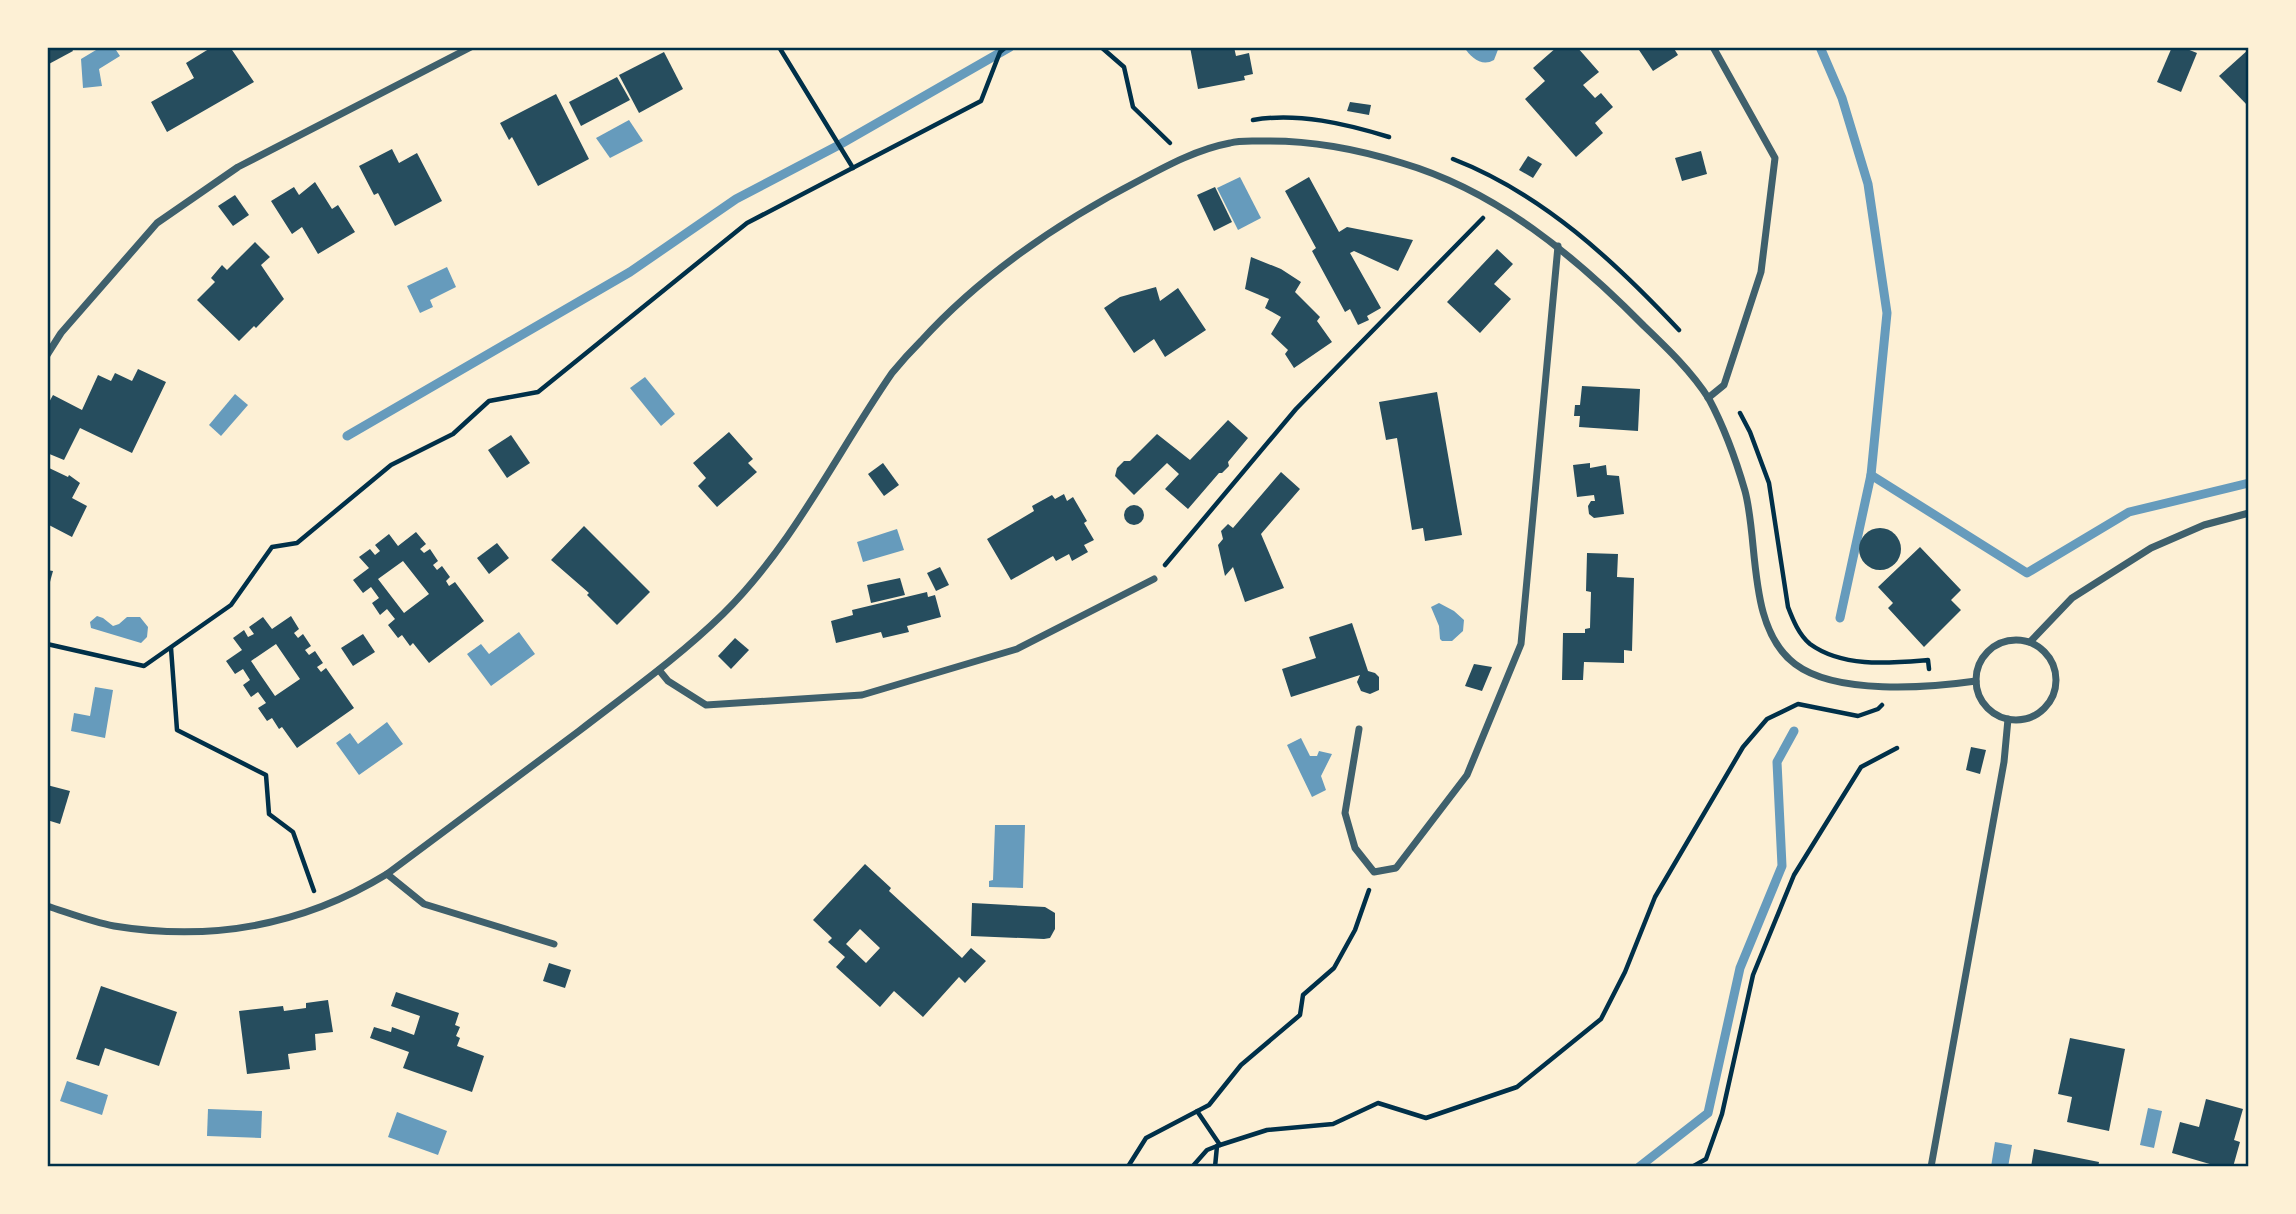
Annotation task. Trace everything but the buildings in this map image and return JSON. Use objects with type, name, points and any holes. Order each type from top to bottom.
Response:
[{"type":"street","points":[[47,355],[61,333],[157,223],[238,167],[471,47]]},
{"type":"street","points":[[1708,398],[1724,384],[1761,272],[1775,158],[1713,47]]},
{"type":"street","points":[[47,906],[112,925],[192,932],[240,929],[282,921],[318,910],[354,894],[387,874],[659,670],[724,613],[775,555],[895,369],[954,305],[1017,254],[1093,204],[1181,159],[1233,142],[1287,141],[1350,148],[1408,164],[1452,181],[1544,235],[1615,296],[1676,358],[1708,398],[1731,450],[1746,494],[1764,619],[1776,643],[1793,663],[1817,677],[1850,684],[1930,687],[1976,681]]},
{"type":"street","points":[[1359,729],[1345,813],[1355,848],[1374,872],[1396,868],[1467,775],[1521,644],[1558,246]]},
{"type":"street","points":[[2030,642],[2072,598],[2151,548],[2204,525],[2249,513]]},
{"type":"street","points":[[659,670],[668,681],[706,705],[862,695],[1017,649],[1154,579]]},
{"type":"street","points":[[2014,640],[2030,642],[2045,651],[2054,665],[2056,682],[2052,699],[2041,712],[2025,719],[2008,719],[1992,712],[1981,699],[1976,681],[1978,666],[1987,652],[1999,643],[2014,640]]},
{"type":"street","points":[[1931,1167],[2004,762],[2008,719]]},
{"type":"street","points":[[387,874],[424,904],[554,944]]},
{"type":"path","points":[[779,47],[853,168]]},
{"type":"path","points":[[47,643],[144,666],[231,605],[272,547],[298,543],[391,465],[453,434],[489,401],[538,392],[747,223],[981,101],[1000,52],[1006,47]]},
{"type":"path","points":[[1101,47],[1124,67],[1133,107],[1170,143]]},
{"type":"path","points":[[1245,121],[1268,117],[1308,119],[1364,129],[1398,139]]},
{"type":"path","points":[[1159,148],[1182,138]]},
{"type":"path","points":[[1443,155],[1519,190],[1561,220],[1626,277],[1687,338]]},
{"type":"path","points":[[1154,579],[1296,410],[1495,205]]},
{"type":"path","points":[[1724,384],[1750,432],[1769,483],[1788,607],[1795,624],[1809,643],[1849,661],[1897,663],[1928,660],[1930,687]]},
{"type":"path","points":[[171,647],[177,730],[266,775],[269,814],[293,832],[314,891]]},
{"type":"path","points":[[1192,1167],[1207,1150],[1267,1130],[1333,1124],[1378,1103],[1426,1118],[1517,1087],[1601,1019],[1625,972],[1655,897],[1743,747],[1767,719],[1798,704],[1858,716],[1878,709],[1899,686]]},
{"type":"path","points":[[1692,1167],[1706,1159],[1723,1114],[1753,975],[1794,875],[1861,768],[1897,748]]},
{"type":"path","points":[[1126,1167],[1146,1138],[1209,1105],[1241,1065],[1300,1015],[1303,995],[1334,968],[1355,930],[1374,872]]},
{"type":"path","points":[[301,896],[323,887]]},
{"type":"path","points":[[1197,1111],[1219,1145],[1215,1167]]},
{"type":"water","points":[[101,47],[114,47],[120,56],[99,69],[102,86],[83,88],[81,59]]},
{"type":"water","points":[[1464,47],[1499,47],[1494,60],[1481,62],[1473,58]]},
{"type":"water","points":[[629,120],[643,141],[610,158],[596,138]]},
{"type":"water","points":[[1240,177],[1261,218],[1238,230],[1217,188]]},
{"type":"water","points":[[447,267],[456,287],[430,300],[433,307],[420,313],[407,286]]},
{"type":"water","points":[[645,377],[675,414],[661,426],[630,388]]},
{"type":"water","points":[[235,394],[248,405],[221,436],[209,425]]},
{"type":"water","points":[[897,529],[904,550],[863,562],[857,542]]},
{"type":"water","points":[[1439,603],[1464,620],[1463,631],[1452,641],[1440,639],[1439,626],[1431,607]]},
{"type":"water","points":[[97,616],[113,626],[127,617],[140,617],[148,627],[147,637],[141,643],[91,628],[90,622]]},
{"type":"water","points":[[519,632],[535,654],[491,686],[467,654],[481,644],[489,654]]},
{"type":"water","points":[[95,687],[113,690],[105,738],[71,731],[74,713],[90,716]]},
{"type":"water","points":[[387,722],[403,744],[359,775],[336,743],[350,733],[358,744]]},
{"type":"water","points":[[1301,738],[1310,756],[1317,756],[1319,751],[1332,754],[1321,776],[1326,790],[1312,797],[1287,745]]},
{"type":"water","points":[[995,825],[1025,825],[1023,888],[989,887],[989,881],[993,880]]},
{"type":"water","points":[[67,1081],[108,1095],[102,1115],[60,1101]]},
{"type":"water","points":[[2148,1108],[2162,1111],[2154,1148],[2140,1145]]},
{"type":"water","points":[[208,1109],[262,1111],[261,1138],[207,1136]]},
{"type":"water","points":[[397,1112],[447,1131],[438,1155],[388,1137]]},
{"type":"water","points":[[1995,1142],[2012,1145],[2008,1167],[1991,1167]]},
{"type":"waterway","points":[[347,436],[630,272],[736,199],[839,145],[1010,47]]},
{"type":"waterway","points":[[1820,47],[1842,98],[1868,184],[1887,313],[1871,475],[1840,618]]},
{"type":"waterway","points":[[1871,475],[2027,573],[2129,512],[2249,483]]},
{"type":"waterway","points":[[1639,1167],[1708,1113],[1740,968],[1782,866],[1777,762],[1794,731]]}]
